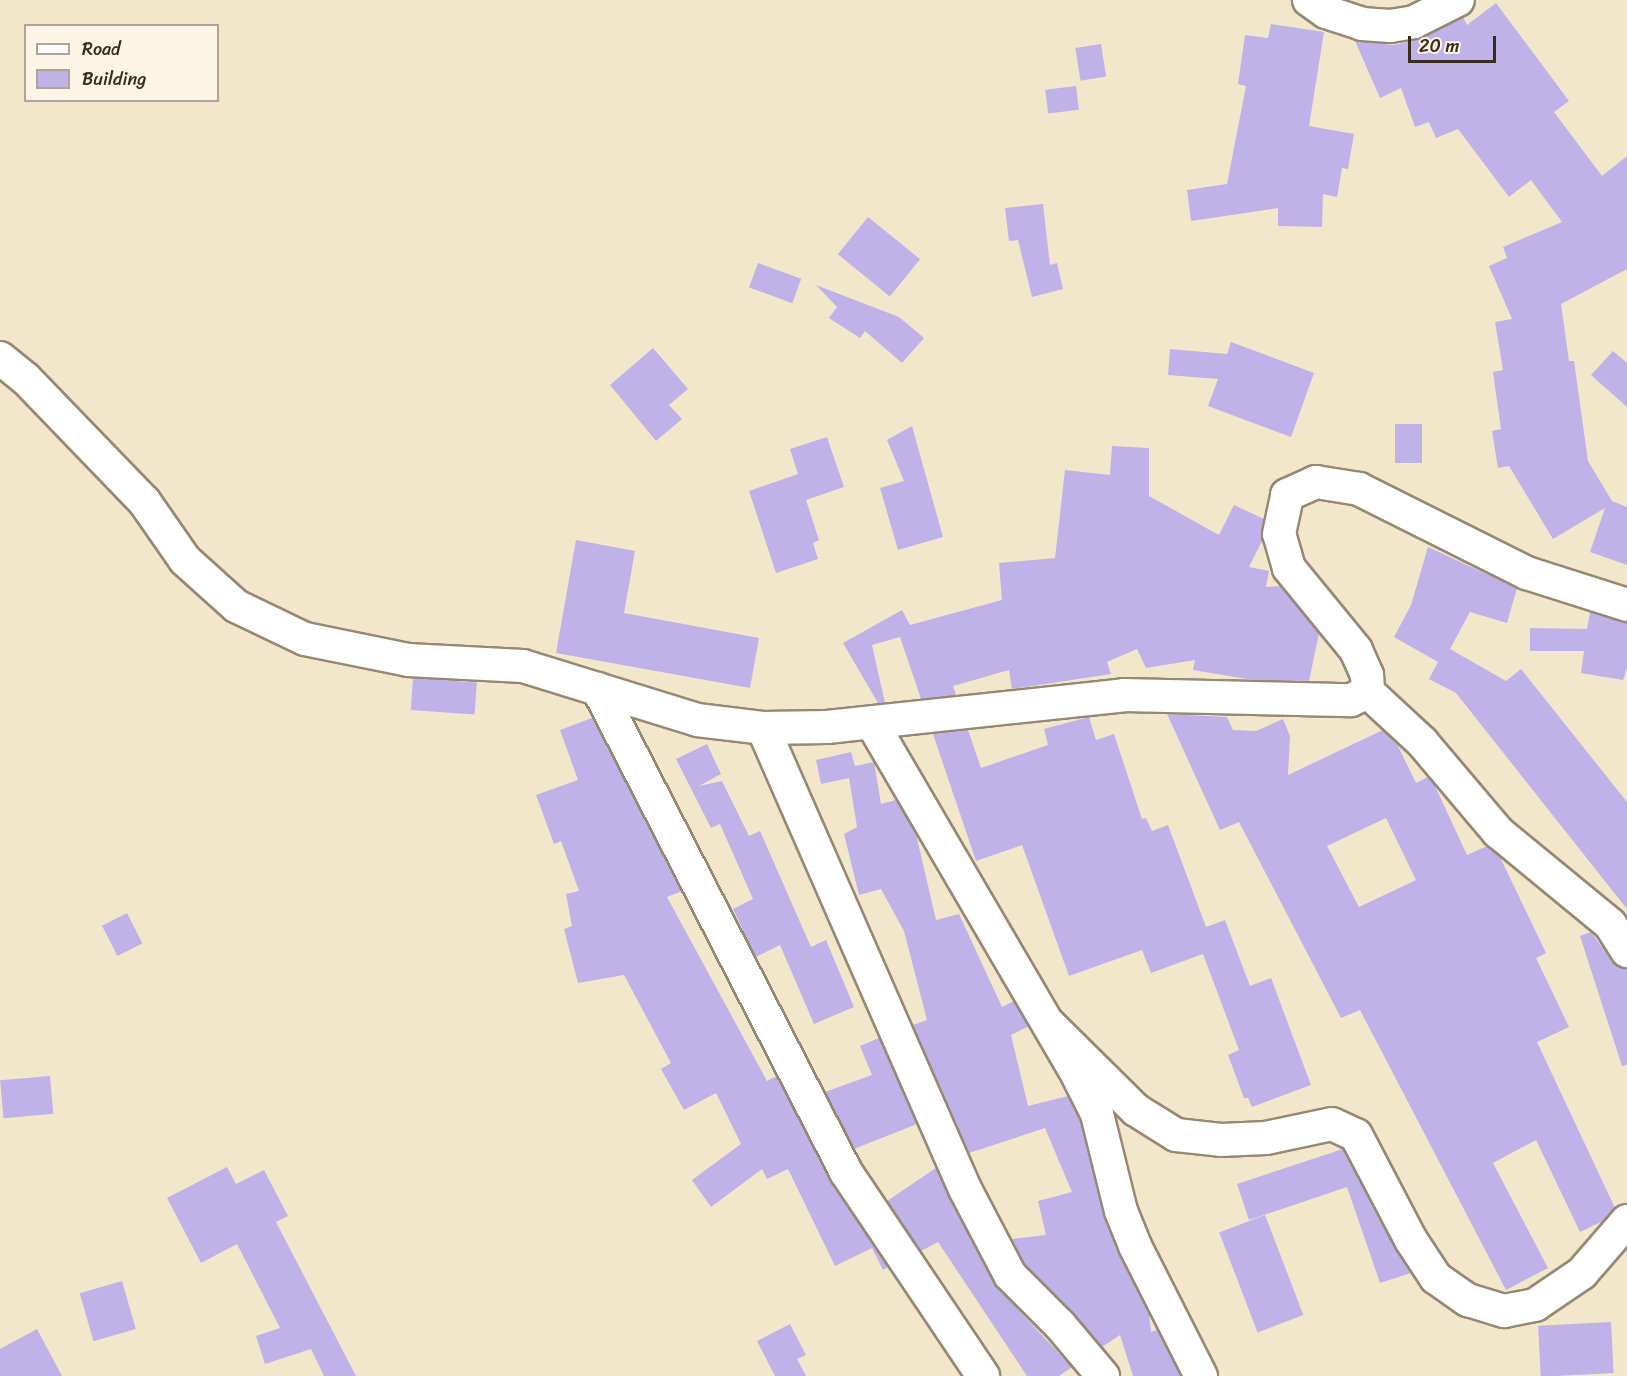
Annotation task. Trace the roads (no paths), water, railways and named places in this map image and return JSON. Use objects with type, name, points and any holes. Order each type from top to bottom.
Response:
[{"type":"street","points":[[1309,0],[1326,12],[1362,24],[1390,26],[1414,22],[1458,0]]},
{"type":"street","points":[[0,358],[26,379],[144,501],[185,560],[237,606],[305,639],[408,660],[523,666],[697,720],[764,728],[872,723],[1124,695],[1351,700],[1368,692]]},
{"type":"street","points":[[1627,604],[1527,573],[1359,489],[1316,482],[1287,495],[1279,534],[1289,568],[1356,650],[1367,675],[1368,692],[1422,742],[1498,832],[1610,924],[1627,951]]},
{"type":"street","points":[[598,689],[846,1172],[983,1376]]},
{"type":"street","points":[[872,723],[1049,1024],[1097,1114],[1121,1211],[1135,1246],[1201,1376]]},
{"type":"street","points":[[764,728],[970,1199],[1010,1275],[1060,1325],[1103,1376]]},
{"type":"street","points":[[1049,1024],[1136,1110],[1176,1134],[1221,1140],[1266,1138],[1332,1124],[1356,1135],[1411,1240],[1436,1278],[1468,1300],[1504,1311],[1535,1305],[1582,1273],[1627,1221]]}]
